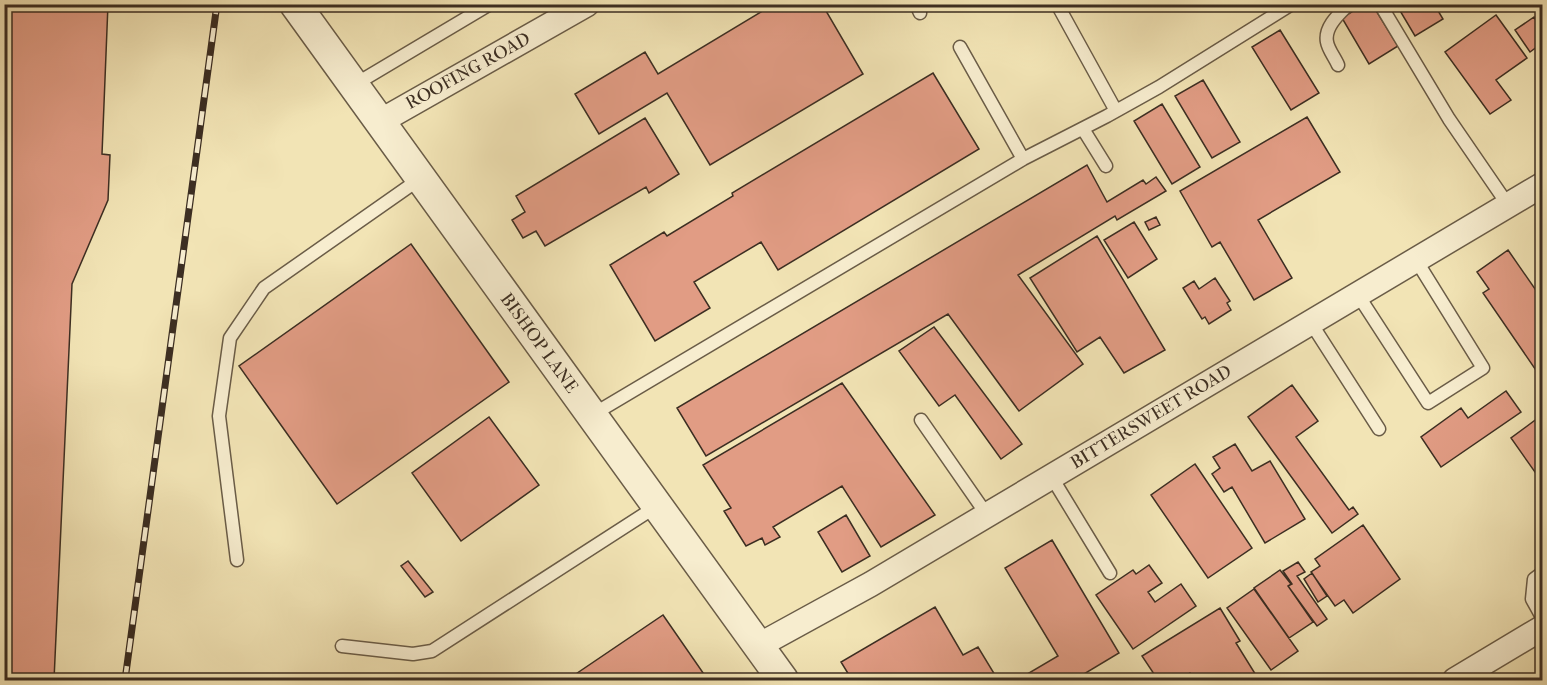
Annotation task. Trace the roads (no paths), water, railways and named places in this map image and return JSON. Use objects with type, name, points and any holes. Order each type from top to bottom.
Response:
[{"type":"street","name":"BISHOP LANE","points":[[295,4],[783,681]]},
{"type":"street","name":"ROOFING ROAD","points":[[381,121],[587,4]]},
{"type":"street","name":"BITTERSWEET ROAD","points":[[758,646],[861,590],[1542,185]]},
{"type":"street","points":[[1455,681],[1542,628]]},
{"type":"lane","points":[[354,85],[490,4]]},
{"type":"lane","points":[[1057,4],[1116,111]]},
{"type":"lane","points":[[591,416],[1023,159],[1116,111],[1292,4]]},
{"type":"lane","points":[[1338,64],[1326,41],[1335,18],[1349,4]]},
{"type":"lane","points":[[1380,4],[1449,119],[1508,206]]},
{"type":"lane","points":[[960,47],[1023,159]]},
{"type":"lane","points":[[1083,129],[1106,166]]},
{"type":"lane","points":[[237,560],[219,416],[230,338],[264,288],[421,178]]},
{"type":"lane","points":[[1358,295],[1428,403],[1483,368],[1416,260]]},
{"type":"lane","points":[[1311,323],[1379,429]]},
{"type":"lane","points":[[921,420],[987,515]]},
{"type":"lane","points":[[1051,476],[1110,573]]},
{"type":"lane","points":[[342,646],[413,654],[432,651],[657,506]]},
{"type":"lane","points":[[1542,573],[1534,579],[1532,600],[1542,617]]},
{"type":"railway","points":[[125,680],[217,4]]}]
